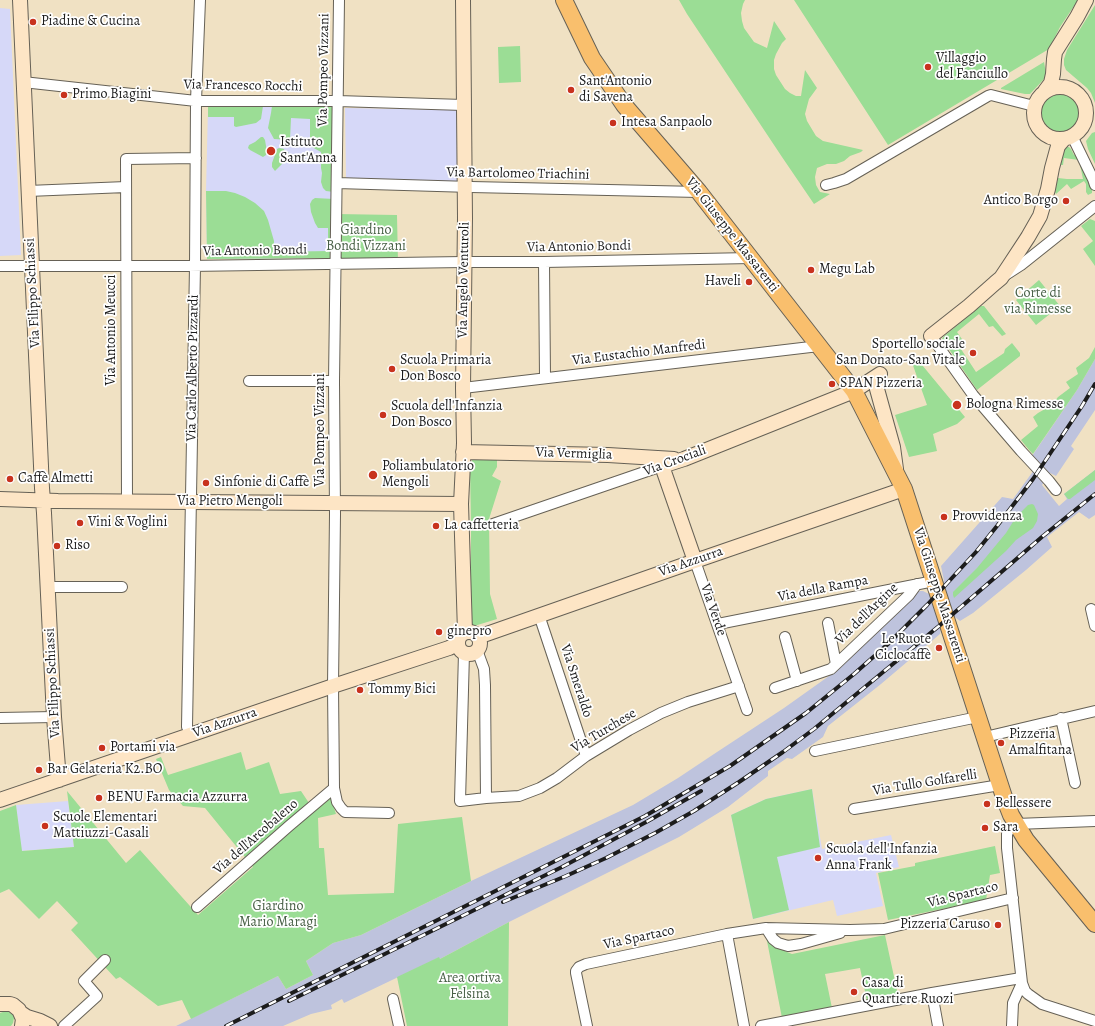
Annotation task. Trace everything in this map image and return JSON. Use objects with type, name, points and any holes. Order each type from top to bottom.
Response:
[{"type":"main road","name":"Via Giuseppe Massarenti","points":[[564,0],[592,58],[624,105],[699,192],[854,391],[904,489],[1006,802],[1016,824],[1026,840],[1095,924]]},
{"type":"street","name":"Via Filippo Schiassi","points":[[20,0],[42,481],[54,717],[59,780]]},
{"type":"street","name":"Via Carlo Alberto Pizzardi","points":[[187,732],[195,266],[196,100],[200,0]]},
{"type":"street","name":"Via Pompeo Vizzani","points":[[339,0],[334,381],[334,788],[336,802],[345,812],[390,813]]},
{"type":"street","name":"Via Angelo Venturoli","points":[[463,0],[464,262],[463,452],[461,504],[465,644]]},
{"type":"street","points":[[1078,131],[1058,139],[1047,135],[1040,130],[1036,122],[1034,106],[1037,99],[1046,91],[1051,83],[1055,52],[1086,0]]},
{"type":"street","points":[[1054,65],[1062,82],[1068,88]]},
{"type":"street","name":"Via Francesco Rocchi","points":[[23,82],[196,100],[463,104]]},
{"type":"street","points":[[1001,278],[1040,216],[1058,146],[1078,131],[1085,118],[1086,112],[1090,109],[1073,90],[1058,87],[1046,91]]},
{"type":"street","points":[[826,185],[846,179],[988,96],[991,95],[1034,106]]},
{"type":"street","points":[[1078,131],[1095,185]]},
{"type":"street","points":[[1047,135],[1052,168]]},
{"type":"street","name":"Via Antonio Meucci","points":[[126,501],[126,159],[196,158]]},
{"type":"street","name":"Via Bartolomeo Triachini","points":[[337,183],[699,192]]},
{"type":"street","points":[[28,191],[126,187]]},
{"type":"street","points":[[1056,490],[973,395],[931,336],[1001,278],[1021,265],[1095,206]]},
{"type":"street","points":[[1028,237],[1041,249]]},
{"type":"street","name":"Via Antonio Bondi","points":[[0,266],[195,266],[751,258]]},
{"type":"street","points":[[544,262],[545,378]]},
{"type":"street","name":"Via Eustachio Manfredi","points":[[463,388],[819,346]]},
{"type":"street","name":"Via Crociali","points":[[493,524],[684,459],[854,391],[880,374]]},
{"type":"street","name":"Via Giuseppe Massarenti","points":[[880,374],[877,382],[877,389],[893,447],[896,473]]},
{"type":"street","points":[[249,381],[334,381]]},
{"type":"street","name":"Via Vermiglia","points":[[463,452],[608,455],[684,459]]},
{"type":"street","name":"Via Verde","points":[[662,466],[747,710]]},
{"type":"street","name":"Via Azzurra","points":[[0,800],[59,780],[187,732],[465,644],[539,615],[904,489]]},
{"type":"street","name":"Via Pietro Mengoli","points":[[0,499],[461,504]]},
{"type":"street","name":"Via della Rampa","points":[[718,624],[934,581]]},
{"type":"street","name":"Via dell'Argine","points":[[774,688],[831,669],[909,595],[917,584]]},
{"type":"street","points":[[48,586],[122,587]]},
{"type":"street","points":[[1091,609],[1095,626]]},
{"type":"street","name":"Via Smeraldo","points":[[539,615],[586,756]]},
{"type":"street","name":"Via dell'Argine","points":[[828,623],[836,664]]},
{"type":"street","points":[[785,637],[797,681]]},
{"type":"street","points":[[465,644],[484,669],[486,798]]},
{"type":"street","name":"Via Turchese","points":[[465,644],[460,801],[519,796],[540,788],[557,778],[586,756],[661,713],[688,702],[739,686]]},
{"type":"street","points":[[985,737],[1095,710]]},
{"type":"street","points":[[0,718],[54,717]]},
{"type":"street","points":[[815,751],[978,717]]},
{"type":"street","points":[[1061,718],[1075,783]]},
{"type":"street","name":"Via Tullo Golfarelli","points":[[854,809],[1000,785]]},
{"type":"street","name":"Via dell'Arcobaleno","points":[[197,907],[334,788]]},
{"type":"street","points":[[1095,821],[1016,824],[1008,831],[1006,840],[1022,981],[1025,991],[1042,1004],[1095,1021]]},
{"type":"street","name":"Via Spartaco","points":[[587,1026],[576,974],[579,967],[727,934],[766,928],[850,930],[884,928],[1013,898]]},
{"type":"street","name":"Via Spartaco","points":[[766,928],[778,943],[788,946],[801,944],[850,930]]},
{"type":"street","points":[[727,934],[744,1026]]},
{"type":"street","points":[[64,1026],[98,996],[84,981],[105,960]]},
{"type":"street","points":[[760,1026],[932,993],[1022,981]]},
{"type":"street","points":[[1012,1026],[1013,1003],[1022,981]]},
{"type":"street","points":[[932,993],[938,1026]]},
{"type":"street","points":[[393,999],[398,1026]]},
{"type":"street","points":[[1,1003],[13,1005],[21,1019],[27,1017],[50,1026]]},
{"type":"shaded area","points":[[0,8],[10,9],[21,255],[0,256]]},
{"type":"shaded area","name":"Istituto Sant'Anna","points":[[334,106],[333,258],[207,259],[206,191],[208,107]]},
{"type":"shaded area","points":[[345,108],[457,110],[457,182],[346,179]]},
{"type":"shaded area","points":[[1095,359],[1095,410],[1071,446],[1074,449],[1056,476],[1050,473],[1042,485],[1059,506],[1067,499],[1064,494],[1095,470],[1095,515],[1089,519],[1079,512],[1047,537],[1052,547],[1026,570],[973,613],[960,621],[955,617],[941,628],[940,634],[828,726],[823,737],[792,759],[787,758],[768,771],[768,776],[728,807],[679,837],[509,922],[440,959],[438,958],[344,1003],[342,999],[331,1005],[332,1009],[311,1014],[283,1026],[176,1026],[278,976],[286,989],[313,975],[306,961],[333,943],[361,935],[471,881],[633,805],[678,778],[784,708],[829,676],[865,643],[915,593],[923,591],[931,595],[944,581],[941,566],[1002,497],[1013,499],[1039,463],[1032,456],[1077,390]]},
{"type":"shaded area","name":"Scuola dell'Infanzia Anna Frank","points":[[812,789],[822,849],[891,835],[899,867],[876,873],[883,906],[837,916],[833,900],[753,919],[731,815],[766,799]]},
{"type":"shaded area","name":"Scuole Elementari Mattiuzzi-Casali","points":[[68,801],[74,847],[21,851],[16,805]]},
{"type":"green space","points":[[679,0],[745,0],[741,13],[744,28],[754,42],[767,48],[774,21],[786,39],[782,43],[774,60],[776,75],[785,89],[796,96],[801,96],[805,70],[817,88],[809,99],[805,114],[807,121],[816,136],[823,141],[863,150],[850,156],[844,161],[836,164],[827,164],[817,168],[815,177],[816,185],[820,192],[830,194],[814,204]]},
{"type":"green space","name":"Villaggio del Fanciullo","points":[[794,0],[1078,0],[1060,27],[1049,49],[888,145]]},
{"type":"green space","points":[[1095,5],[1095,103],[1087,88],[1066,70],[1064,59],[1067,50]]},
{"type":"green space","points":[[520,46],[521,82],[499,83],[498,47]]},
{"type":"green space","points":[[1044,62],[1046,73],[1045,78],[1030,94],[1001,89],[1001,88]]},
{"type":"green space","points":[[1056,94],[1064,94],[1074,99],[1078,106],[1078,120],[1074,127],[1064,132],[1056,132],[1046,127],[1044,124],[1041,117],[1041,109],[1046,99],[1049,97]]},
{"type":"green space","points":[[263,106],[261,119],[256,123],[236,127],[234,126],[234,117],[208,117],[208,107]]},
{"type":"green space","points":[[272,106],[334,106],[334,192],[326,191],[321,182],[321,152],[310,146],[310,119],[291,118],[290,140],[274,139],[268,128]]},
{"type":"green space","points":[[1095,132],[1095,164],[1086,141],[1092,133]]},
{"type":"green space","points":[[261,137],[265,140],[267,152],[263,157],[248,148],[249,145]]},
{"type":"green space","points":[[1066,147],[1071,149],[1074,155],[1077,154],[1092,185],[1092,193],[1088,195],[1086,192],[1086,184],[1084,181],[1071,189],[1067,184],[1056,194],[1055,192],[1058,178],[1083,179],[1079,160],[1064,158],[1063,165],[1060,165],[1064,149]]},
{"type":"green space","points":[[277,149],[284,149],[285,152],[289,152],[281,160],[283,163],[275,171],[272,167],[272,163]]},
{"type":"green space","points":[[206,191],[226,191],[235,193],[255,203],[264,211],[274,241],[274,252],[328,251],[328,228],[318,228],[311,212],[310,204],[315,198],[334,199],[333,258],[207,259]]},
{"type":"green space","name":"Giardino Bondi Vizzani","points":[[336,214],[397,215],[398,263],[335,264]]},
{"type":"green space","points":[[1090,219],[1095,221],[1095,266],[1083,249],[1093,241],[1081,226]]},
{"type":"green space","name":"Corte di via Rimesse","points":[[1039,280],[1060,306],[1036,325],[1016,300]]},
{"type":"green space","points":[[981,306],[984,306],[1006,334],[1002,336],[993,326],[989,327],[979,314],[957,332],[964,342],[959,346],[976,372],[1004,353],[1005,349],[1012,343],[1020,353],[1020,356],[977,390],[942,339]]},
{"type":"green space","points":[[1095,347],[1095,359],[1077,390],[1033,454],[1021,440],[1038,426],[1033,417],[1052,405],[1058,397],[1070,388],[1066,382],[1078,374],[1076,368],[1089,358]]},
{"type":"green space","points":[[913,354],[965,417],[957,424],[933,434],[937,451],[909,457],[895,415],[927,405],[910,357]]},
{"type":"green space","points":[[497,453],[497,467],[492,476],[501,481],[489,519],[490,594],[497,619],[471,627],[470,466],[476,454]]},
{"type":"green space","points":[[1095,470],[1095,480],[1068,499],[1064,494]]},
{"type":"green space","points":[[1028,505],[1034,505],[1038,514],[1037,521],[1033,528],[1016,540],[1006,551],[954,598],[953,592],[977,568],[1006,533],[1016,517]]},
{"type":"green space","name":"Giardino Mario Maragi","points":[[241,752],[246,770],[269,762],[280,794],[301,791],[309,803],[328,789],[336,814],[318,818],[319,848],[324,848],[328,895],[394,893],[398,824],[462,817],[471,881],[361,935],[333,943],[306,961],[313,975],[286,989],[278,976],[191,1019],[182,1000],[158,1006],[120,977],[116,979],[71,930],[78,923],[57,901],[39,919],[9,889],[0,893],[0,811],[16,805],[22,851],[74,847],[67,791],[126,863],[140,850],[198,915],[253,867],[205,808],[183,806],[169,790],[156,759],[161,757],[168,775]]},
{"type":"green space","points":[[812,789],[820,847],[777,857],[789,910],[753,919],[731,815],[766,799]]},
{"type":"green space","points":[[995,846],[1000,873],[990,875],[986,900],[888,920],[878,873],[915,866],[915,863]]},
{"type":"green space","name":"Area ortiva Felsina","points":[[509,922],[508,1026],[407,1026],[397,977],[439,957],[440,959]]},
{"type":"green space","points":[[885,935],[898,995],[867,1001],[860,968],[825,974],[832,1008],[782,1018],[766,936],[776,947],[792,954]]},
{"type":"green space","points":[[6,1011],[13,1015],[13,1023],[11,1026],[0,1026],[0,1013]]},
{"type":"railway","points":[[226,1026],[645,816],[730,766],[806,713],[888,644],[927,605],[976,552],[1033,479],[1095,384]]},
{"type":"railway","points":[[503,902],[606,858],[655,833],[694,811],[783,752],[814,729],[939,626],[1043,536],[1095,494]]},
{"type":"railway","points":[[289,1001],[562,867],[701,791]]},
{"type":"place","name":"Piadine & Cucina","points":[[33,22]]},
{"type":"place","name":"Villaggio del Fanciullo","points":[[928,67]]},
{"type":"place","name":"Sant'Antonio di Savena","points":[[571,90]]},
{"type":"place","name":"Primo Biagini","points":[[64,95]]},
{"type":"place","name":"Intesa Sanpaolo","points":[[613,123]]},
{"type":"place","name":"Istituto Sant'Anna","points":[[271,151]]},
{"type":"place","name":"Antico Borgo","points":[[1066,201]]},
{"type":"place","name":"Megu Lab","points":[[811,270]]},
{"type":"place","name":"Haveli","points":[[749,282]]},
{"type":"place","name":"Sportello sociale San Donato-San Vitale","points":[[973,353]]},
{"type":"place","name":"Scuola Primaria Don Bosco","points":[[392,369]]},
{"type":"place","name":"SPAN Pizzeria","points":[[832,384]]},
{"type":"place","name":"Bologna Rimesse","points":[[957,405]]},
{"type":"place","name":"Scuola dell'Infanzia Don Bosco","points":[[383,415]]},
{"type":"place","name":"Poliambulatorio Mengoli","points":[[373,475]]},
{"type":"place","name":"Caffè Almetti","points":[[10,479]]},
{"type":"place","name":"Sinfonie di Caffè","points":[[206,483]]},
{"type":"place","name":"Provvidenza","points":[[944,517]]},
{"type":"place","name":"Vini & Voglini","points":[[80,523]]},
{"type":"place","name":"La caffetteria","points":[[436,526]]},
{"type":"place","name":"Riso","points":[[57,546]]},
{"type":"place","name":"ginepro","points":[[439,632]]},
{"type":"place","name":"Le Ruote Ciclocaffè","points":[[939,648]]},
{"type":"place","name":"Tommy Bici","points":[[360,690]]},
{"type":"place","name":"Pizzeria Amalfitana","points":[[1001,743]]},
{"type":"place","name":"Portami via","points":[[102,748]]},
{"type":"place","name":"Bar Gelateria K2.BO","points":[[39,770]]},
{"type":"place","name":"BENU Farmacia Azzurra","points":[[99,798]]},
{"type":"place","name":"Bellessere","points":[[987,804]]},
{"type":"place","name":"Scuole Elementari Mattiuzzi-Casali","points":[[45,826]]},
{"type":"place","name":"Sara","points":[[985,828]]},
{"type":"place","name":"Scuola dell'Infanzia Anna Frank","points":[[818,858]]},
{"type":"place","name":"Pizzeria Caruso","points":[[998,925]]},
{"type":"place","name":"Casa di Quartiere Ruozi","points":[[854,992]]}]
